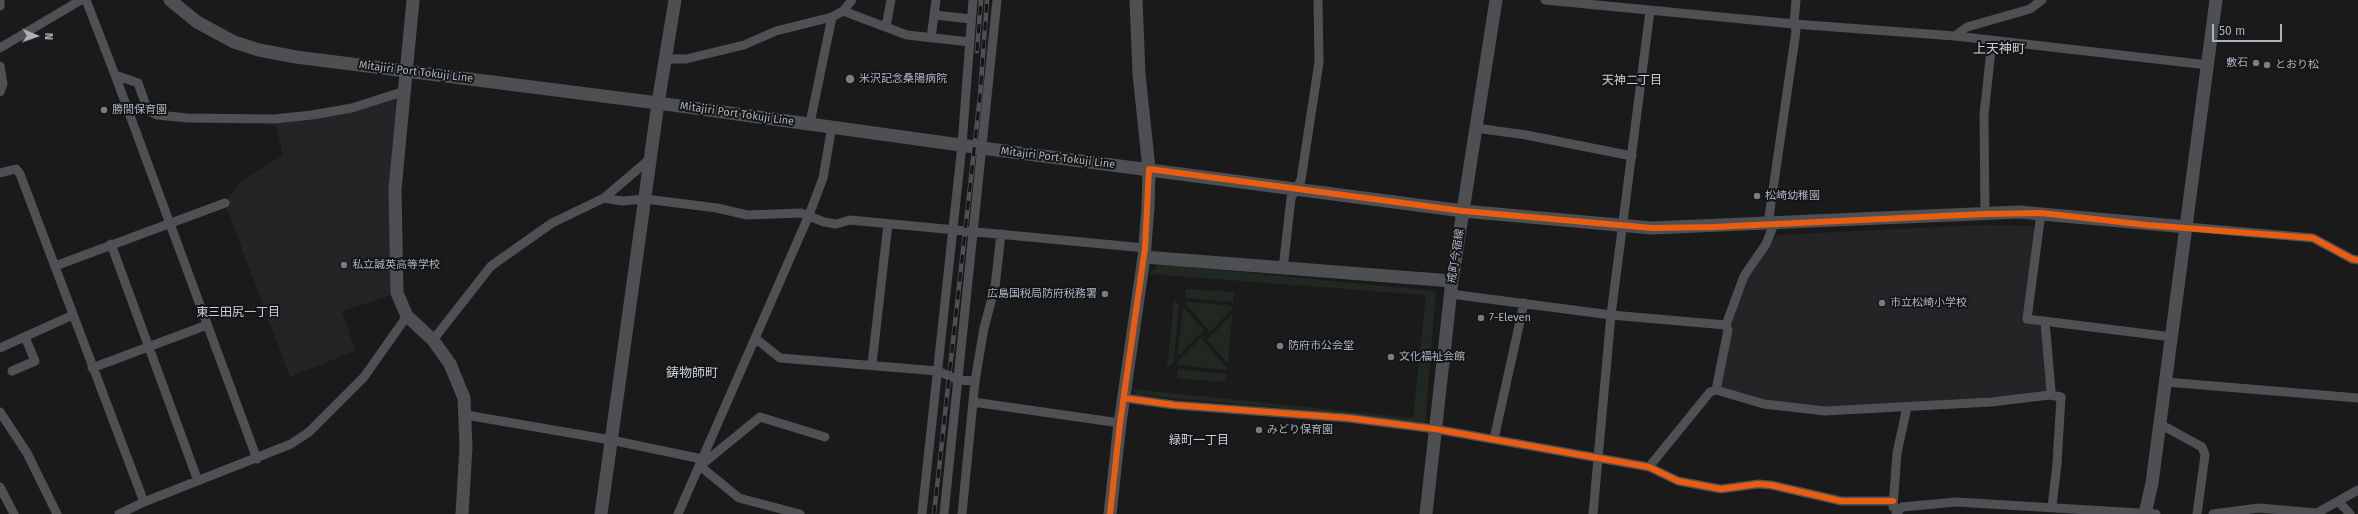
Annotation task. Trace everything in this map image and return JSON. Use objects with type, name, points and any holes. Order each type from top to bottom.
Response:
[{"type":"street","points":[[0,0],[0,6]]},
{"type":"street","points":[[0,48],[81,0]]},
{"type":"street","points":[[86,0],[170,222],[257,459]]},
{"type":"street","name":"Mitajiri Port Tokuji Line","points":[[170,0],[197,22],[215,33],[259,50],[296,57],[810,123],[982,148],[1463,211],[1652,228],[2040,213],[2187,228]]},
{"type":"street","points":[[413,0],[395,204],[398,293],[407,316],[433,340],[450,364],[464,398],[466,414],[465,489],[462,514]]},
{"type":"street","points":[[601,514],[658,103],[675,0]]},
{"type":"street","points":[[665,59],[686,59],[744,45],[776,31],[832,17],[843,11],[852,0]]},
{"type":"street","points":[[886,27],[891,0]]},
{"type":"street","points":[[931,38],[936,0]]},
{"type":"street","points":[[922,514],[962,145],[973,0]]},
{"type":"street","points":[[944,514],[996,0]]},
{"type":"street","points":[[1110,514],[1120,423],[1144,252],[1149,169],[1139,74],[1136,0]]},
{"type":"street","points":[[1282,269],[1291,198],[1301,180],[1319,62],[1318,0]]},
{"type":"street","name":"戒町今宿線","points":[[1426,514],[1451,287],[1496,0]]},
{"type":"street","points":[[1545,0],[1794,24],[1955,36],[2208,65]]},
{"type":"street","points":[[1716,390],[1728,330],[1726,325],[1744,276],[1766,244],[1771,224],[1796,31],[1794,24],[1796,0]]},
{"type":"street","points":[[1955,36],[1967,27],[2030,9],[2042,0]]},
{"type":"street","points":[[1895,514],[1902,507],[1956,502],[2149,514],[2216,0]]},
{"type":"street","points":[[843,11],[907,35],[970,42]]},
{"type":"street","points":[[1593,514],[1611,315],[1624,226],[1650,11]]},
{"type":"street","points":[[935,16],[971,19]]},
{"type":"street","points":[[810,123],[832,17]]},
{"type":"street","points":[[1985,214],[1984,115],[1992,41]]},
{"type":"street","points":[[0,66],[3,84],[0,92]]},
{"type":"street","points":[[115,75],[138,83],[148,111],[157,116],[188,118],[274,119],[312,115],[352,108],[405,91]]},
{"type":"street","points":[[678,514],[809,215],[823,178],[832,126]]},
{"type":"street","points":[[1476,128],[1526,135],[1632,156]]},
{"type":"street","points":[[433,340],[491,266],[552,223],[604,198],[651,158]]},
{"type":"street","points":[[0,173],[16,169],[20,174],[92,368],[144,502]]},
{"type":"street","points":[[604,198],[622,201],[645,199],[717,208],[747,216],[801,213],[824,222],[836,224],[850,220],[953,229],[973,233],[1001,234],[1282,269],[1451,287],[1524,303],[1611,315],[1726,325]]},
{"type":"street","points":[[55,266],[225,202]]},
{"type":"street","points":[[2040,213],[2027,319],[2172,337]]},
{"type":"street","points":[[872,364],[888,224]]},
{"type":"street","points":[[2187,228],[2313,238],[2352,259],[2358,260]]},
{"type":"street","points":[[962,514],[975,381],[984,328],[995,287],[1001,234]]},
{"type":"street","points":[[111,244],[198,481]]},
{"type":"street","points":[[1494,439],[1524,303]]},
{"type":"street","points":[[0,348],[73,315]]},
{"type":"street","points":[[119,514],[144,502],[292,444],[329,413],[364,377],[407,316]]},
{"type":"street","points":[[2045,322],[2051,391],[2050,395]]},
{"type":"street","points":[[92,368],[207,325]]},
{"type":"street","points":[[12,371],[35,361],[25,337]]},
{"type":"street","points":[[755,338],[780,358],[872,364],[938,371],[958,380],[975,381]]},
{"type":"street","points":[[2166,382],[2358,398]]},
{"type":"street","points":[[1649,467],[1710,392],[1716,390],[1764,404],[1825,411],[1907,407],[2050,395],[2061,397],[2058,464],[2052,507]]},
{"type":"street","points":[[1124,398],[1174,405],[1348,418],[1435,429],[1649,467],[1678,482],[1721,489],[1758,484],[1771,485],[1841,501],[1893,501]]},
{"type":"street","points":[[973,402],[1120,423]]},
{"type":"street","points":[[1895,514],[1893,501],[1897,453],[1907,407]]},
{"type":"street","points":[[0,412],[27,453],[56,514]]},
{"type":"street","points":[[466,414],[611,440],[701,462],[739,498],[800,514]]},
{"type":"street","points":[[701,462],[760,417],[825,437]]},
{"type":"street","points":[[2160,424],[2202,446],[2205,455],[2197,514]]},
{"type":"street","points":[[0,487],[14,514]]},
{"type":"street","points":[[2212,514],[2259,508],[2317,513],[2358,490]]},
{"type":"street","points":[[2338,502],[2350,514]]},
{"type":"shaded area","points":[[405,91],[397,293],[342,311],[355,351],[290,377],[225,203],[237,185],[283,155],[274,119],[312,115]]},
{"type":"shaded area","name":"市立松崎小学校","points":[[1981,225],[2037,226],[2025,322],[2043,323],[2048,389],[2045,393],[1827,409],[1759,399],[1721,387],[1732,324],[1728,324],[1743,284],[1769,243],[1778,235]]},
{"type":"shaded area","points":[[1159,264],[1436,291],[1425,424],[1349,414],[1137,395],[1132,389],[1413,418],[1426,295],[1149,274]]},
{"type":"shaded area","points":[[1186,289],[1234,292],[1233,302],[1185,298]]},
{"type":"shaded area","points":[[1174,300],[1179,305],[1174,362],[1167,368]]},
{"type":"shaded area","points":[[1184,301],[1233,306],[1233,308],[1210,332]]},
{"type":"shaded area","points":[[1183,307],[1204,330],[1177,357]]},
{"type":"shaded area","points":[[1232,314],[1228,362],[1226,362],[1207,340]]},
{"type":"shaded area","points":[[1201,338],[1227,368],[1226,370],[1177,365],[1177,362]]},
{"type":"shaded area","points":[[1178,369],[1226,374],[1225,382],[1177,378]]},
{"type":"railway","points":[[977,51],[981,0]]},
{"type":"railway","points":[[934,514],[980,96],[987,0]]},
{"type":"cycle path","points":[[1110,514],[1120,423],[1145,248],[1149,169],[1463,211],[1652,228],[1714,227],[1985,214],[2041,213],[2147,225],[2313,238],[2352,259],[2358,260]]},
{"type":"cycle path","points":[[1124,398],[1174,405],[1348,418],[1435,429],[1649,467],[1678,481],[1721,489],[1758,484],[1771,485],[1841,501],[1893,501]]},
{"type":"place","name":"敷石","points":[[2256,63]]},
{"type":"place","name":"とおり松","points":[[2267,65]]},
{"type":"place","name":"米沢記念桑陽病院","points":[[850,79]]},
{"type":"place","name":"勝間保育園","points":[[104,110]]},
{"type":"place","name":"松崎幼稚園","points":[[1757,196]]},
{"type":"place","name":"私立誠英高等学校","points":[[344,265]]},
{"type":"place","name":"広島国税局防府税務署","points":[[1105,294]]},
{"type":"place","name":"市立松崎小学校","points":[[1882,303]]},
{"type":"place","name":"7-Eleven","points":[[1481,318]]},
{"type":"place","name":"防府市公会堂","points":[[1280,346]]},
{"type":"place","name":"文化福祉会館","points":[[1391,357]]},
{"type":"place","name":"みどり保育園","points":[[1259,430]]},
{"type":"district","name":"上天神町","points":[[1999,49]]},
{"type":"district","name":"天神二丁目","points":[[1632,81]]},
{"type":"district","name":"東三田尻一丁目","points":[[238,313]]},
{"type":"district","name":"鋳物師町","points":[[692,373]]},
{"type":"district","name":"緑町一丁目","points":[[1199,441]]}]
